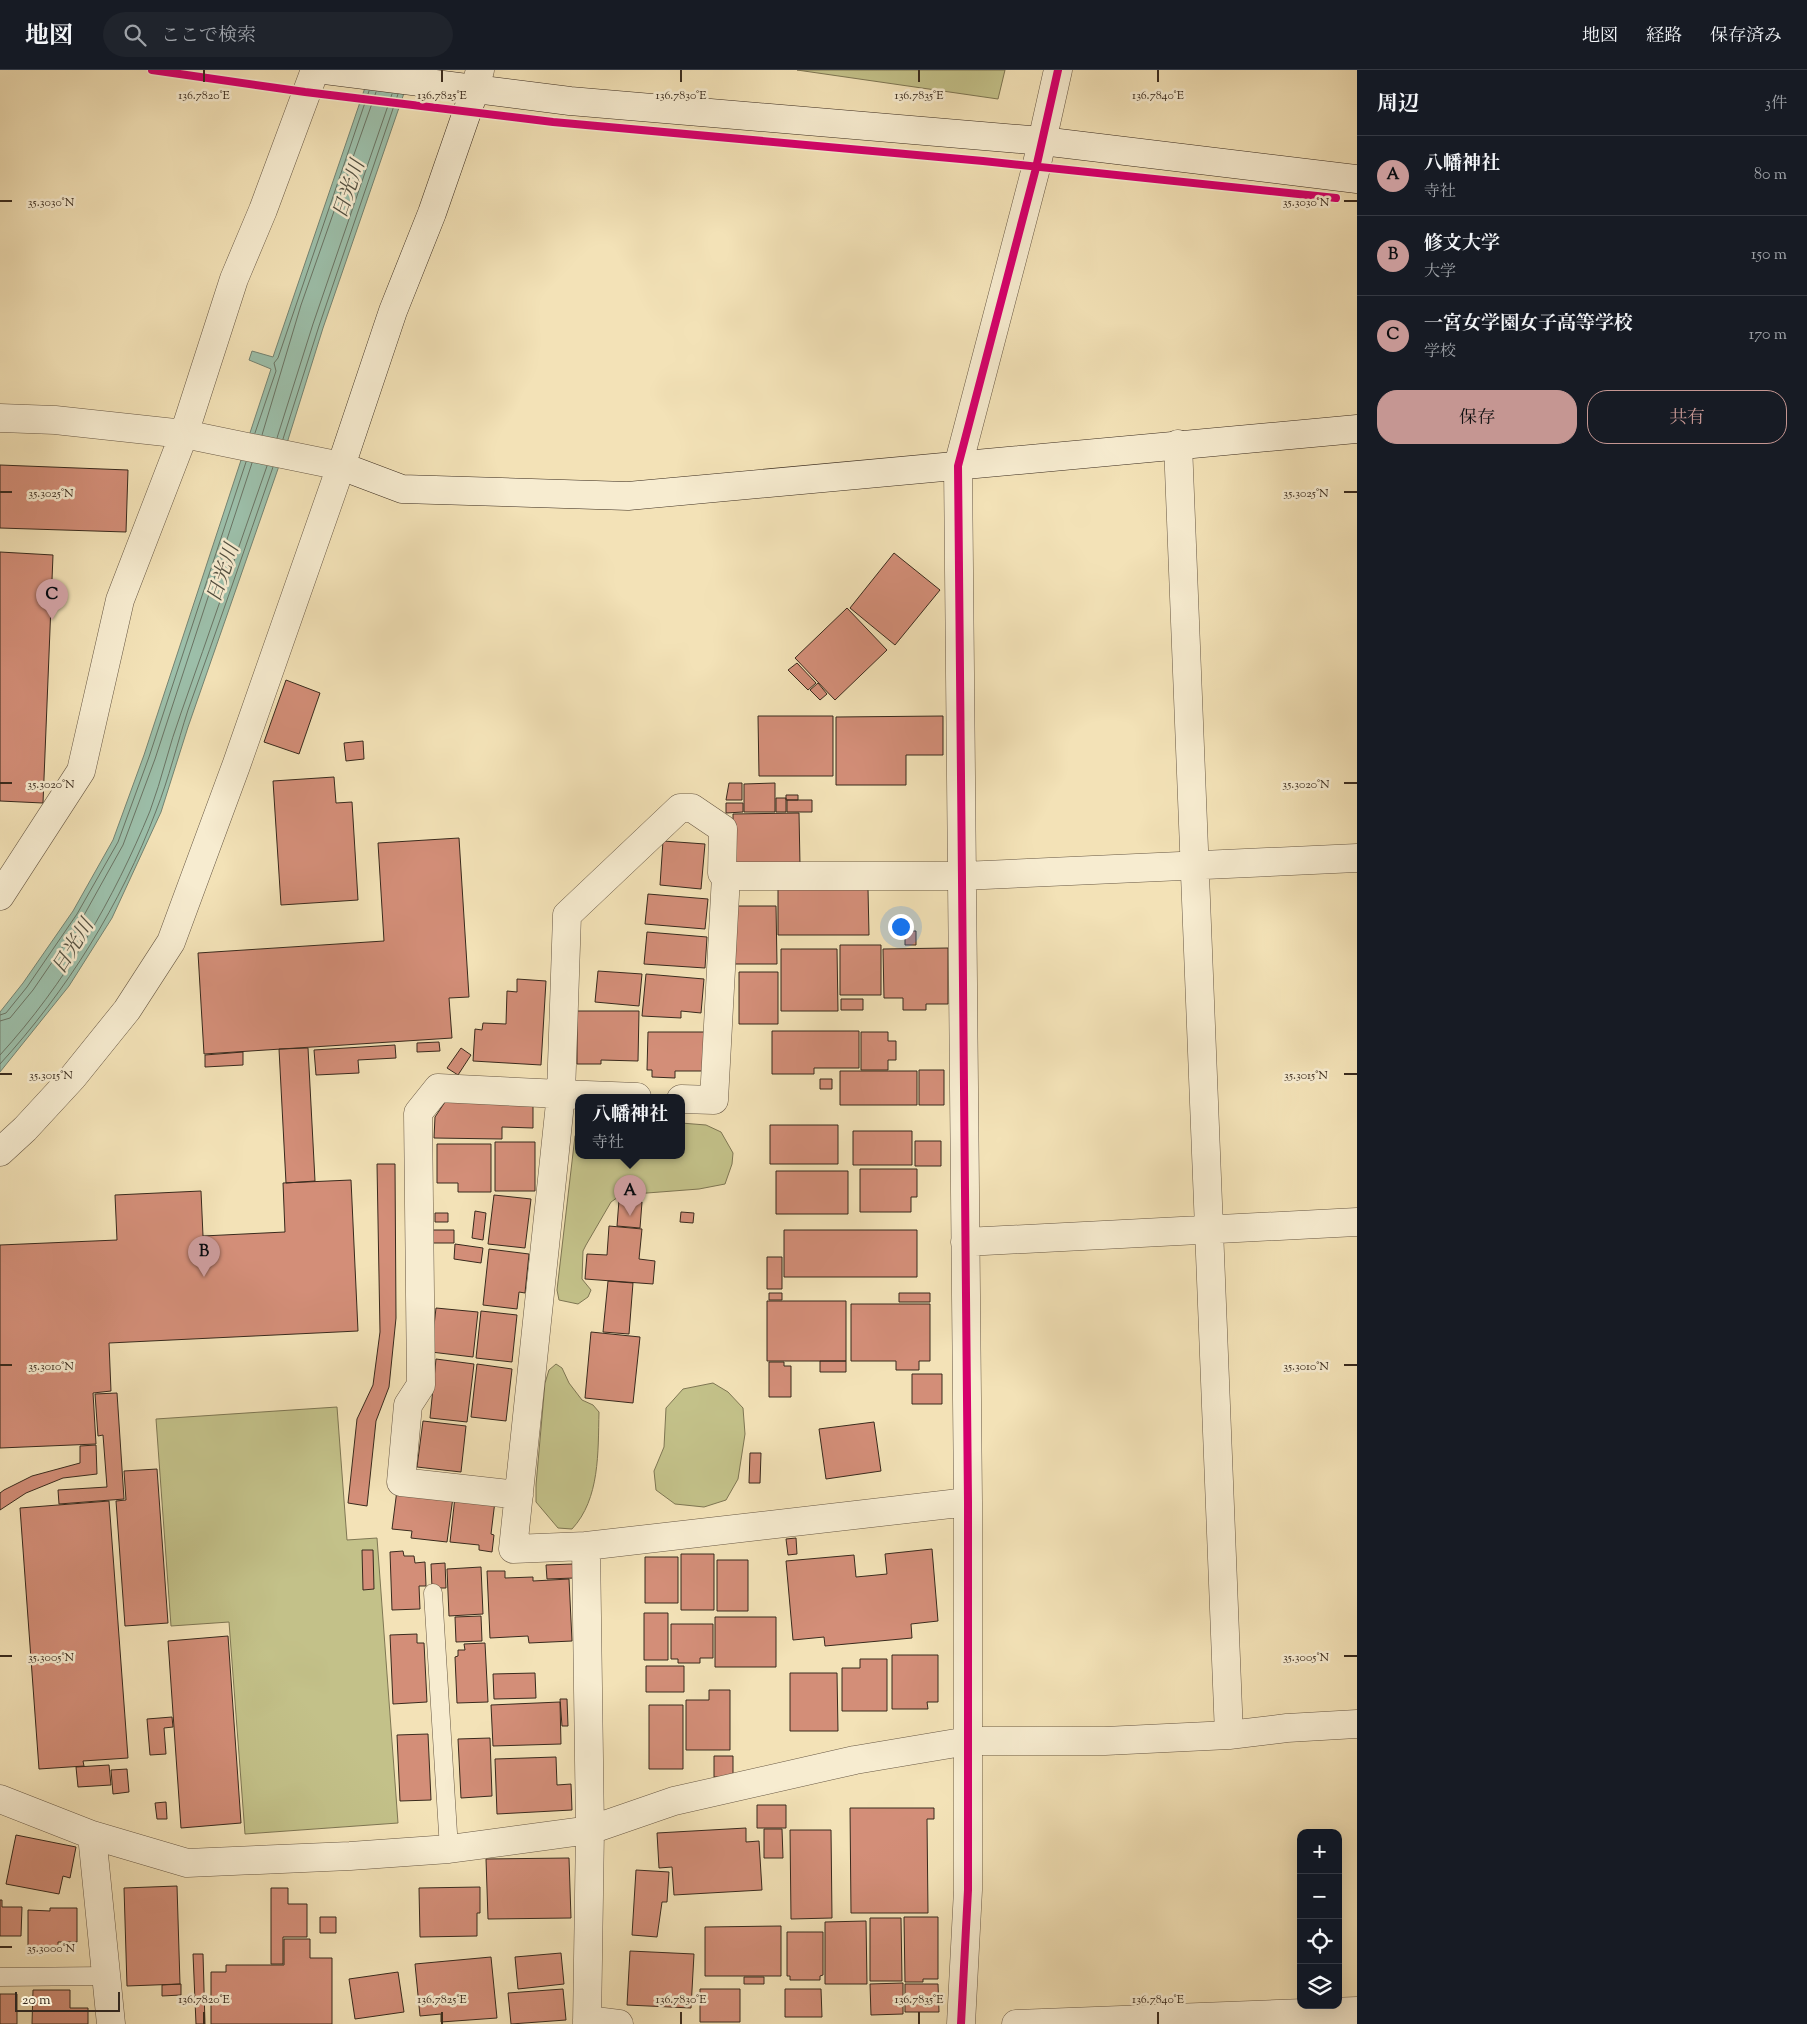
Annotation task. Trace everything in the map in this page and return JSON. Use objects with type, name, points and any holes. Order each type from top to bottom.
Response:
[{"type":"street","points":[[0,896],[81,771],[120,600],[190,436],[234,279],[263,210],[315,70]]},
{"type":"street","points":[[961,2024],[968,1890],[968,1502],[958,466],[1042,141],[1058,70]]},
{"type":"street","points":[[336,72],[422,83],[478,80],[589,103],[1042,141],[1357,179]]},
{"type":"street","points":[[0,1152],[25,1129],[73,1077],[127,1010],[171,942],[236,766],[332,464],[432,213],[478,80]]},
{"type":"street","points":[[0,418],[55,420],[190,436],[332,464],[402,489],[628,496],[1357,429]]},
{"type":"street","points":[[1178,444],[1229,1735]]},
{"type":"street","points":[[968,1502],[586,1546],[513,1549],[561,1094],[567,915],[680,808],[692,808],[723,829],[722,873],[726,876],[962,876],[1357,858]]},
{"type":"street","points":[[685,1099],[714,1100],[726,876]]},
{"type":"street","points":[[519,1495],[401,1482],[408,1405],[421,1385],[418,1113],[438,1088],[575,1095]]},
{"type":"street","points":[[965,1242],[1357,1222]]},
{"type":"street","points":[[586,1546],[590,1830],[587,2022],[619,2024]]},
{"type":"street","points":[[0,1799],[92,1835],[187,1863],[449,1849],[590,1830],[674,1801],[855,1760],[968,1741],[1105,1741],[1229,1735],[1287,1728],[1357,1724]]},
{"type":"street","points":[[92,1835],[107,1976],[110,2024]]},
{"type":"street","points":[[1016,2024],[1357,2012]]},
{"type":"lane","points":[[433,1593],[449,1849]]},
{"type":"lane","points":[[0,1977],[107,1976]]},
{"type":"shaded area","points":[[797,70],[1005,70],[998,99]]},
{"type":"shaded area","points":[[685,1123],[706,1125],[721,1132],[733,1153],[732,1164],[725,1184],[699,1189],[621,1195],[611,1202],[583,1251],[582,1279],[591,1290],[588,1297],[578,1304],[559,1300],[557,1290],[575,1136],[575,1159],[685,1159]]},
{"type":"shaded area","points":[[556,1364],[562,1368],[569,1383],[582,1400],[593,1405],[599,1412],[596,1474],[593,1489],[588,1504],[572,1529],[558,1528],[536,1502],[545,1383],[549,1370]]},
{"type":"shaded area","points":[[713,1383],[728,1392],[743,1408],[745,1434],[738,1479],[726,1500],[704,1507],[675,1504],[656,1490],[654,1471],[664,1447],[666,1408],[683,1389]]},
{"type":"shaded area","points":[[337,1407],[347,1540],[377,1538],[398,1823],[245,1834],[229,1622],[171,1626],[156,1419]]},
{"type":"water","name":"日光川","points":[[371,70],[412,70],[323,328],[287,443],[188,727],[161,812],[112,918],[69,986],[0,1072],[0,1012],[23,983],[73,911],[113,840],[144,755],[271,369],[249,360],[252,351],[273,357]]},
{"type":"building","points":[[0,465],[128,470],[126,532],[0,528]]},
{"type":"building","points":[[0,552],[53,555],[43,803],[0,801]]},
{"type":"building","points":[[894,553],[940,590],[895,645],[850,608]]},
{"type":"building","points":[[847,608],[887,650],[835,700],[795,658]]},
{"type":"building","points":[[797,663],[816,683],[808,690],[788,670]]},
{"type":"building","points":[[286,680],[320,693],[299,754],[264,742]]},
{"type":"building","points":[[818,683],[827,694],[820,700],[810,690]]},
{"type":"building","points":[[758,716],[833,716],[833,776],[759,776]]},
{"type":"building","points":[[943,716],[943,755],[906,755],[906,785],[836,785],[836,717]]},
{"type":"building","points":[[363,741],[364,759],[346,761],[344,743]]},
{"type":"building","points":[[334,777],[336,803],[352,802],[358,900],[281,905],[273,781]]},
{"type":"building","points":[[729,783],[742,783],[742,800],[726,800]]},
{"type":"building","points":[[775,783],[775,812],[744,812],[744,784]]},
{"type":"building","points":[[786,795],[798,795],[798,800],[786,800]]},
{"type":"building","points":[[776,798],[786,798],[786,812],[776,812]]},
{"type":"building","points":[[787,800],[812,800],[812,812],[787,812]]},
{"type":"building","points":[[726,803],[743,803],[743,812],[726,813]]},
{"type":"building","points":[[799,813],[800,865],[733,865],[733,814]]},
{"type":"building","points":[[459,838],[469,997],[449,998],[452,1038],[204,1054],[198,953],[384,941],[378,843]]},
{"type":"building","points":[[663,841],[705,844],[701,889],[660,885]]},
{"type":"building","points":[[778,889],[868,889],[869,935],[778,935]]},
{"type":"building","points":[[648,894],[708,899],[705,929],[645,924]]},
{"type":"building","points":[[735,906],[776,906],[777,964],[735,964]]},
{"type":"building","points":[[905,931],[916,931],[916,945],[905,945]]},
{"type":"building","points":[[647,932],[707,937],[705,968],[644,964]]},
{"type":"building","points":[[840,945],[881,945],[881,995],[840,995]]},
{"type":"building","points":[[948,948],[948,1004],[926,1004],[926,1010],[903,1010],[903,998],[884,998],[883,949]]},
{"type":"building","points":[[781,949],[837,949],[838,1011],[781,1011]]},
{"type":"building","points":[[598,971],[642,974],[639,1006],[595,1002]]},
{"type":"building","points":[[739,972],[778,972],[778,1024],[739,1024]]},
{"type":"building","points":[[646,974],[704,979],[701,1013],[681,1011],[681,1018],[642,1016]]},
{"type":"building","points":[[517,979],[546,981],[541,1065],[473,1061],[475,1029],[482,1030],[483,1023],[506,1024],[507,991],[517,992]]},
{"type":"building","points":[[841,999],[863,999],[863,1010],[841,1010]]},
{"type":"building","points":[[577,1011],[639,1011],[638,1061],[601,1060],[601,1064],[577,1064]]},
{"type":"building","points":[[772,1031],[859,1031],[859,1068],[814,1068],[814,1074],[772,1074]]},
{"type":"building","points":[[648,1032],[706,1032],[705,1071],[675,1071],[675,1078],[652,1077],[652,1070],[647,1070]]},
{"type":"building","points":[[861,1032],[888,1032],[888,1041],[896,1041],[896,1060],[888,1060],[888,1070],[861,1070]]},
{"type":"building","points":[[439,1042],[440,1051],[417,1052],[417,1043]]},
{"type":"building","points":[[395,1045],[396,1058],[358,1060],[359,1073],[316,1075],[314,1050]]},
{"type":"building","points":[[308,1048],[315,1181],[286,1183],[279,1049]]},
{"type":"building","points":[[461,1048],[471,1055],[458,1075],[447,1068]]},
{"type":"building","points":[[243,1052],[243,1065],[205,1067],[205,1055]]},
{"type":"building","points":[[919,1070],[944,1070],[944,1105],[919,1105]]},
{"type":"building","points":[[840,1071],[917,1071],[917,1105],[840,1105]]},
{"type":"building","points":[[820,1079],[832,1079],[832,1089],[820,1089]]},
{"type":"building","points":[[445,1102],[533,1103],[533,1128],[502,1127],[502,1139],[434,1138],[435,1117]]},
{"type":"building","points":[[770,1125],[838,1125],[838,1164],[770,1164]]},
{"type":"building","points":[[853,1131],[912,1131],[912,1165],[853,1165]]},
{"type":"building","points":[[915,1141],[941,1141],[941,1166],[915,1166]]},
{"type":"building","points":[[495,1142],[535,1142],[535,1191],[495,1191]]},
{"type":"building","points":[[437,1144],[491,1144],[491,1192],[458,1192],[458,1183],[437,1183]]},
{"type":"building","points":[[377,1164],[395,1164],[396,1318],[389,1387],[376,1421],[367,1506],[348,1503],[357,1419],[373,1385],[380,1332]]},
{"type":"building","points":[[860,1169],[917,1169],[917,1197],[911,1197],[911,1212],[860,1212]]},
{"type":"building","points":[[776,1171],[848,1171],[848,1214],[776,1214]]},
{"type":"building","points":[[351,1180],[358,1331],[109,1343],[111,1391],[93,1393],[96,1444],[0,1448],[0,1245],[117,1240],[115,1195],[201,1191],[203,1236],[285,1232],[283,1183]]},
{"type":"building","points":[[494,1195],[531,1199],[525,1248],[488,1244]]},
{"type":"building","points":[[619,1200],[642,1202],[640,1228],[617,1226]]},
{"type":"building","points":[[475,1211],[486,1213],[483,1240],[472,1238]]},
{"type":"building","points":[[681,1212],[694,1213],[693,1223],[680,1222]]},
{"type":"building","points":[[435,1213],[448,1213],[448,1222],[435,1222]]},
{"type":"building","points":[[609,1226],[642,1229],[639,1259],[655,1261],[653,1284],[585,1279],[587,1254],[607,1255]]},
{"type":"building","points":[[429,1230],[454,1230],[454,1243],[429,1243]]},
{"type":"building","points":[[784,1230],[917,1230],[917,1277],[784,1277]]},
{"type":"building","points":[[455,1244],[483,1248],[481,1263],[454,1259]]},
{"type":"building","points":[[489,1249],[529,1254],[525,1293],[519,1292],[517,1309],[483,1305]]},
{"type":"building","points":[[767,1257],[782,1257],[782,1289],[767,1289]]},
{"type":"building","points":[[608,1281],[633,1283],[629,1334],[603,1332]]},
{"type":"building","points":[[769,1293],[782,1293],[782,1300],[769,1300]]},
{"type":"building","points":[[899,1293],[930,1293],[930,1302],[899,1302]]},
{"type":"building","points":[[767,1301],[846,1301],[846,1361],[767,1361]]},
{"type":"building","points":[[851,1304],[930,1304],[930,1361],[919,1361],[919,1370],[896,1370],[896,1361],[851,1361]]},
{"type":"building","points":[[436,1308],[478,1312],[473,1357],[431,1352]]},
{"type":"building","points":[[481,1311],[517,1315],[512,1362],[476,1358]]},
{"type":"building","points":[[591,1332],[640,1337],[633,1403],[585,1398]]},
{"type":"building","points":[[436,1359],[474,1364],[467,1422],[430,1418]]},
{"type":"building","points":[[820,1361],[846,1361],[846,1372],[820,1372]]},
{"type":"building","points":[[769,1362],[784,1362],[784,1366],[791,1366],[791,1397],[769,1397]]},
{"type":"building","points":[[477,1364],[512,1369],[506,1421],[471,1417]]},
{"type":"building","points":[[912,1374],[942,1374],[942,1404],[912,1404]]},
{"type":"building","points":[[117,1393],[124,1499],[59,1504],[58,1490],[107,1487],[103,1435],[98,1436],[95,1394]]},
{"type":"building","points":[[423,1421],[466,1426],[461,1472],[417,1467]]},
{"type":"building","points":[[874,1422],[881,1471],[826,1479],[819,1429]]},
{"type":"building","points":[[96,1445],[97,1474],[63,1478],[26,1493],[0,1510],[0,1493],[4,1490],[32,1476],[80,1463],[80,1446]]},
{"type":"building","points":[[750,1453],[761,1453],[760,1483],[749,1483]]},
{"type":"building","points":[[157,1469],[168,1623],[125,1626],[116,1501],[126,1500],[124,1471]]},
{"type":"building","points":[[397,1490],[453,1497],[447,1542],[411,1538],[412,1531],[392,1529]]},
{"type":"building","points":[[455,1497],[495,1501],[491,1534],[494,1535],[492,1552],[479,1550],[479,1545],[450,1542]]},
{"type":"building","points":[[109,1501],[128,1758],[83,1761],[84,1766],[39,1769],[20,1508]]},
{"type":"building","points":[[796,1538],[797,1554],[788,1555],[786,1539]]},
{"type":"building","points":[[932,1549],[938,1621],[911,1624],[912,1638],[825,1646],[824,1637],[793,1640],[786,1561],[854,1555],[856,1577],[887,1574],[885,1554]]},
{"type":"building","points":[[362,1550],[373,1550],[374,1589],[363,1590]]},
{"type":"building","points":[[403,1551],[404,1556],[414,1556],[415,1563],[425,1562],[426,1586],[419,1586],[420,1609],[392,1610],[390,1552]]},
{"type":"building","points":[[681,1554],[714,1554],[714,1610],[681,1610]]},
{"type":"building","points":[[645,1557],[678,1557],[678,1603],[645,1603]]},
{"type":"building","points":[[717,1560],[748,1560],[748,1611],[717,1611]]},
{"type":"building","points":[[445,1563],[446,1588],[432,1588],[431,1564]]},
{"type":"building","points":[[573,1564],[574,1578],[547,1579],[546,1565]]},
{"type":"building","points":[[481,1567],[483,1614],[449,1616],[447,1569]]},
{"type":"building","points":[[487,1571],[505,1571],[505,1578],[533,1577],[533,1581],[569,1579],[572,1641],[529,1643],[528,1636],[490,1638]]},
{"type":"building","points":[[644,1613],[668,1613],[668,1660],[644,1660]]},
{"type":"building","points":[[481,1616],[482,1641],[456,1642],[455,1617]]},
{"type":"building","points":[[715,1617],[776,1617],[776,1667],[715,1667]]},
{"type":"building","points":[[671,1624],[713,1624],[713,1658],[700,1658],[700,1663],[678,1663],[678,1659],[671,1659]]},
{"type":"building","points":[[417,1634],[417,1643],[424,1643],[427,1702],[393,1704],[390,1635]]},
{"type":"building","points":[[228,1636],[241,1823],[181,1828],[168,1641]]},
{"type":"building","points":[[485,1643],[488,1702],[457,1703],[455,1657],[458,1656],[458,1650],[465,1650],[464,1644]]},
{"type":"building","points":[[892,1655],[938,1655],[938,1702],[927,1702],[928,1709],[892,1709]]},
{"type":"building","points":[[860,1659],[887,1659],[887,1711],[842,1711],[842,1668],[860,1668]]},
{"type":"building","points":[[646,1666],[684,1666],[684,1692],[646,1692]]},
{"type":"building","points":[[535,1673],[536,1698],[494,1699],[493,1674]]},
{"type":"building","points":[[790,1673],[837,1673],[838,1731],[790,1731]]},
{"type":"building","points":[[709,1690],[730,1690],[730,1750],[686,1750],[686,1700],[709,1700]]},
{"type":"building","points":[[560,1699],[567,1699],[568,1726],[562,1726]]},
{"type":"building","points":[[560,1702],[561,1744],[493,1746],[491,1705]]},
{"type":"building","points":[[649,1705],[683,1705],[683,1769],[649,1769]]},
{"type":"building","points":[[172,1717],[173,1727],[164,1728],[166,1754],[150,1755],[147,1719]]},
{"type":"building","points":[[428,1734],[431,1800],[400,1801],[397,1735]]},
{"type":"building","points":[[490,1738],[492,1796],[461,1798],[458,1739]]},
{"type":"building","points":[[714,1756],[733,1756],[733,1777],[714,1777]]},
{"type":"building","points":[[556,1757],[557,1785],[571,1784],[572,1810],[497,1814],[495,1759]]},
{"type":"building","points":[[109,1765],[111,1785],[78,1787],[76,1767]]},
{"type":"building","points":[[127,1769],[129,1792],[113,1794],[111,1770]]},
{"type":"building","points":[[166,1802],[167,1819],[157,1819],[155,1803]]},
{"type":"building","points":[[757,1805],[786,1805],[786,1828],[757,1828]]},
{"type":"building","points":[[850,1808],[934,1808],[934,1819],[927,1819],[928,1913],[851,1913]]},
{"type":"building","points":[[746,1828],[746,1842],[759,1841],[762,1890],[674,1895],[672,1867],[659,1868],[657,1833]]},
{"type":"building","points":[[764,1829],[782,1829],[783,1858],[764,1858]]},
{"type":"building","points":[[790,1830],[831,1830],[832,1918],[791,1919]]},
{"type":"building","points":[[16,1835],[76,1847],[70,1878],[63,1876],[59,1894],[6,1884]]},
{"type":"building","points":[[569,1858],[571,1918],[488,1919],[486,1859]]},
{"type":"building","points":[[636,1870],[669,1872],[667,1902],[662,1902],[657,1937],[632,1935]]},
{"type":"building","points":[[177,1886],[180,1984],[127,1986],[124,1888]]},
{"type":"building","points":[[480,1887],[480,1913],[477,1913],[477,1936],[420,1937],[419,1888]]},
{"type":"building","points":[[271,1888],[288,1888],[288,1904],[307,1904],[307,1937],[283,1937],[283,1964],[271,1964]]},
{"type":"building","points":[[0,1900],[2,1900],[2,1907],[22,1907],[21,1936],[0,1936]]},
{"type":"building","points":[[50,1908],[77,1908],[77,1942],[58,1942],[58,1951],[28,1950],[28,1910],[50,1911]]},
{"type":"building","points":[[320,1917],[336,1917],[336,1933],[320,1933]]},
{"type":"building","points":[[904,1917],[938,1917],[938,1979],[923,1979],[923,1982],[905,1982]]},
{"type":"building","points":[[870,1918],[901,1918],[902,1981],[870,1981]]},
{"type":"building","points":[[866,1921],[867,1984],[825,1984],[825,1922]]},
{"type":"building","points":[[781,1926],[781,1976],[705,1976],[705,1927]]},
{"type":"building","points":[[787,1932],[823,1932],[823,1975],[820,1976],[820,1980],[790,1980],[790,1976],[787,1976]]},
{"type":"building","points":[[284,1939],[310,1939],[310,1958],[332,1958],[332,2024],[211,2024],[211,1972],[226,1972],[226,1965],[284,1965]]},
{"type":"building","points":[[630,1951],[694,1954],[691,2008],[627,2005]]},
{"type":"building","points":[[561,1953],[564,1984],[518,1989],[515,1957]]},
{"type":"building","points":[[193,1954],[203,1954],[205,2024],[196,2024]]},
{"type":"building","points":[[491,1957],[497,2018],[441,2022],[441,2014],[420,2016],[415,1964]]},
{"type":"building","points":[[398,1972],[404,2012],[355,2019],[349,1979]]},
{"type":"building","points":[[744,1977],[764,1977],[764,1984],[744,1984]]},
{"type":"building","points":[[903,1983],[903,2014],[871,2015],[870,1984]]},
{"type":"building","points":[[181,1984],[181,1995],[162,1996],[162,1985]]},
{"type":"building","points":[[905,1984],[938,1984],[939,2012],[905,2012]]},
{"type":"building","points":[[563,1989],[566,2020],[511,2024],[508,1993]]},
{"type":"building","points":[[700,1989],[740,1989],[740,2022],[700,2022]]},
{"type":"building","points":[[785,1989],[821,1989],[822,2017],[785,2017]]},
{"type":"building","points":[[33,1990],[70,1990],[70,2008],[88,2008],[88,2024],[32,2024]]},
{"type":"building","points":[[0,1994],[17,1994],[17,2024],[0,2024]]},
{"type":"cycle path","points":[[152,70],[305,92],[553,122],[983,161],[1336,198]]},
{"type":"cycle path","points":[[961,2024],[968,1890],[968,1502],[958,466],[1036,168],[1058,70]]},
{"type":"place","name":"一宮女学園女子高等学校","points":[[52,620]]},
{"type":"place","name":"八幡神社","points":[[630,1216]]},
{"type":"place","name":"修文大学","points":[[204,1277]]}]
